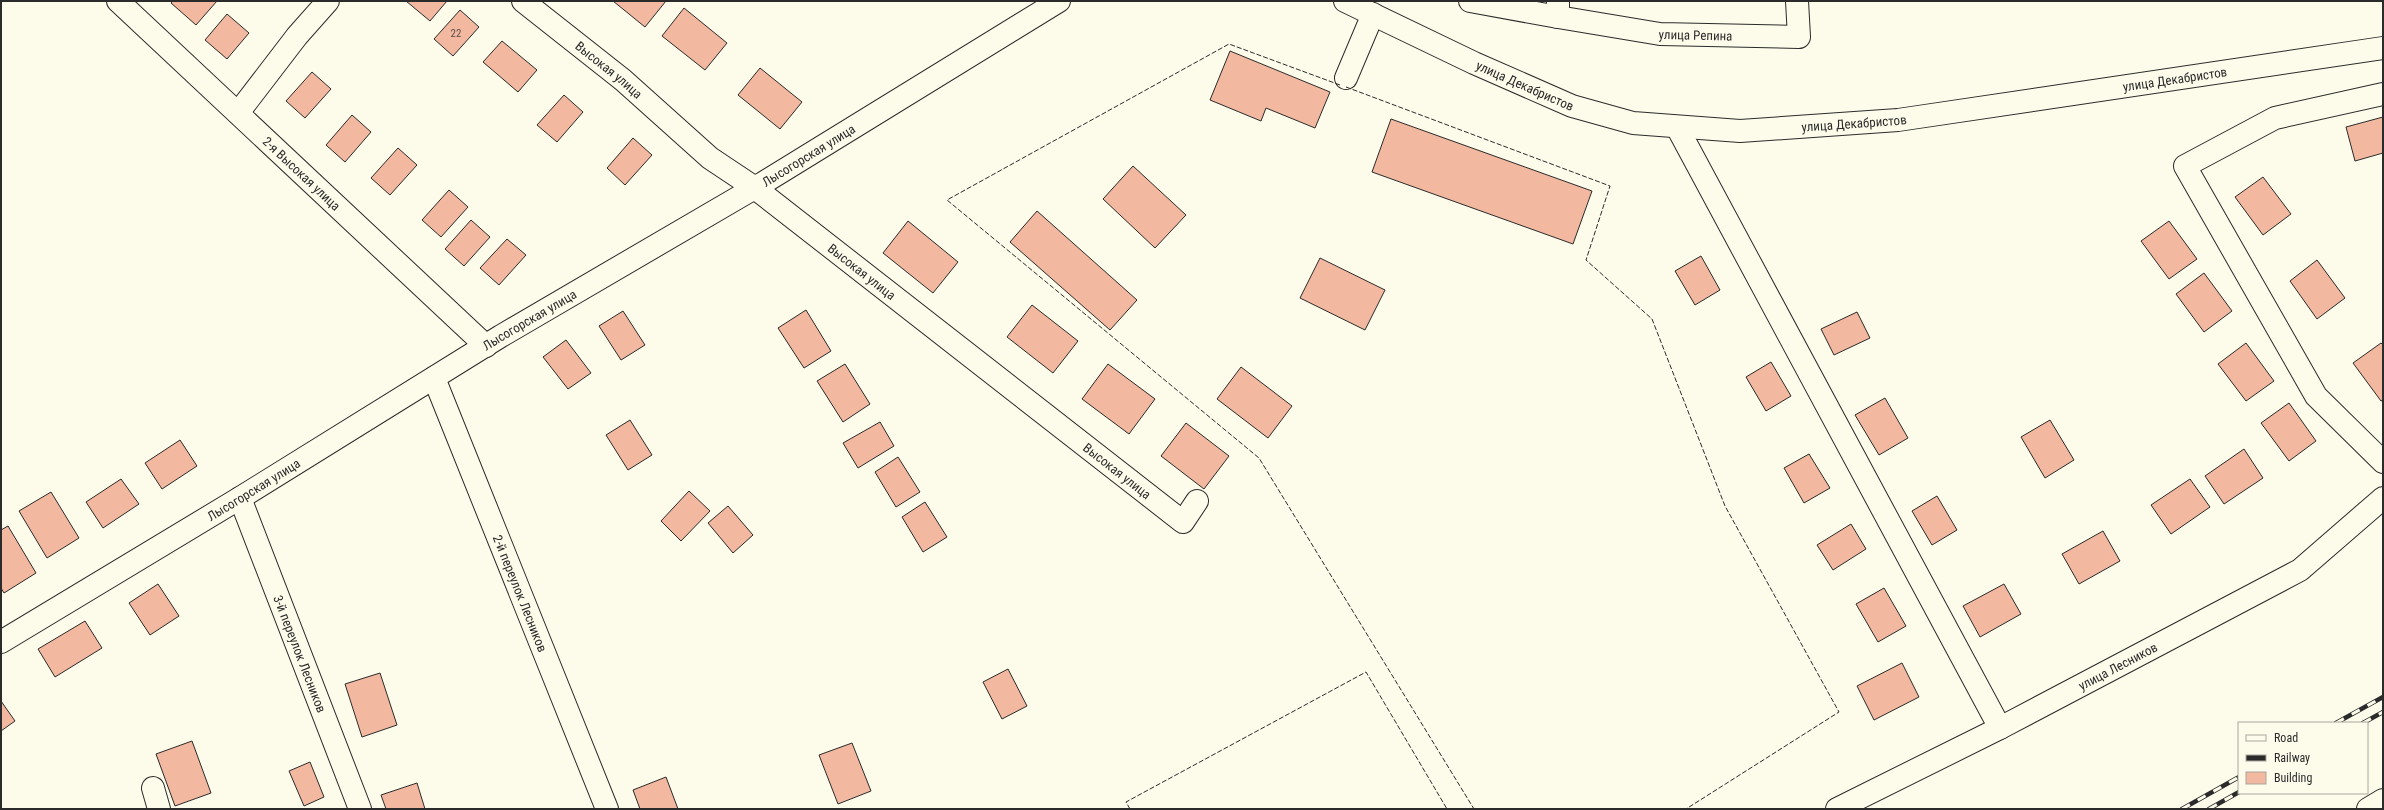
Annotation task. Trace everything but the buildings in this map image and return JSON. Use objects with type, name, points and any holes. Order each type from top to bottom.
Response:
[{"type":"street","name":"2-я Высокая улица","points":[[118,1],[486,346]]},
{"type":"street","points":[[238,113],[297,36],[328,1]]},
{"type":"street","name":"Высокая улица","points":[[523,1],[623,80],[710,158],[756,188],[1183,522],[1197,501]]},
{"type":"street","name":"Лысогорская улица","points":[[1,642],[240,498],[486,346],[756,188],[1059,1]]},
{"type":"street","name":"улица Декабристов","points":[[1345,1],[1474,63],[1572,106],[1633,123],[1740,131],[1898,120],[2383,48]]},
{"type":"street","points":[[1470,1],[1558,9]]},
{"type":"street","name":"улица Репина","points":[[1558,9],[1660,34],[1799,36],[1797,1]]},
{"type":"street","points":[[1346,78],[1373,14]]},
{"type":"street","points":[[2383,94],[2275,118],[2185,166],[2316,396],[2383,462]]},
{"type":"street","points":[[1677,127],[2000,728]]},
{"type":"street","name":"2-й переулок Лесников","points":[[434,378],[607,809]]},
{"type":"street","name":"3-й переулок Лесников","points":[[240,498],[360,809]]},
{"type":"street","name":"улица Лесников","points":[[1837,809],[2000,728],[2300,570],[2383,498]]},
{"type":"street","points":[[153,788],[159,809]]},
{"type":"street","points":[[2368,809],[2383,800]]},
{"type":"railway","points":[[2338,722],[2383,697]]},
{"type":"railway","points":[[2365,722],[2383,712]]},
{"type":"railway","points":[[2182,809],[2238,778]]},
{"type":"railway","points":[[2209,809],[2238,793]]},
{"type":"fence","points":[[1340,85],[1229,44],[947,200],[1259,458],[1474,809]]},
{"type":"fence","points":[[1346,87],[1610,186],[1586,260],[1652,319],[1725,506],[1839,712],[1686,809]]},
{"type":"fence","points":[[1130,809],[1126,802],[1366,672],[1447,809]]}]
